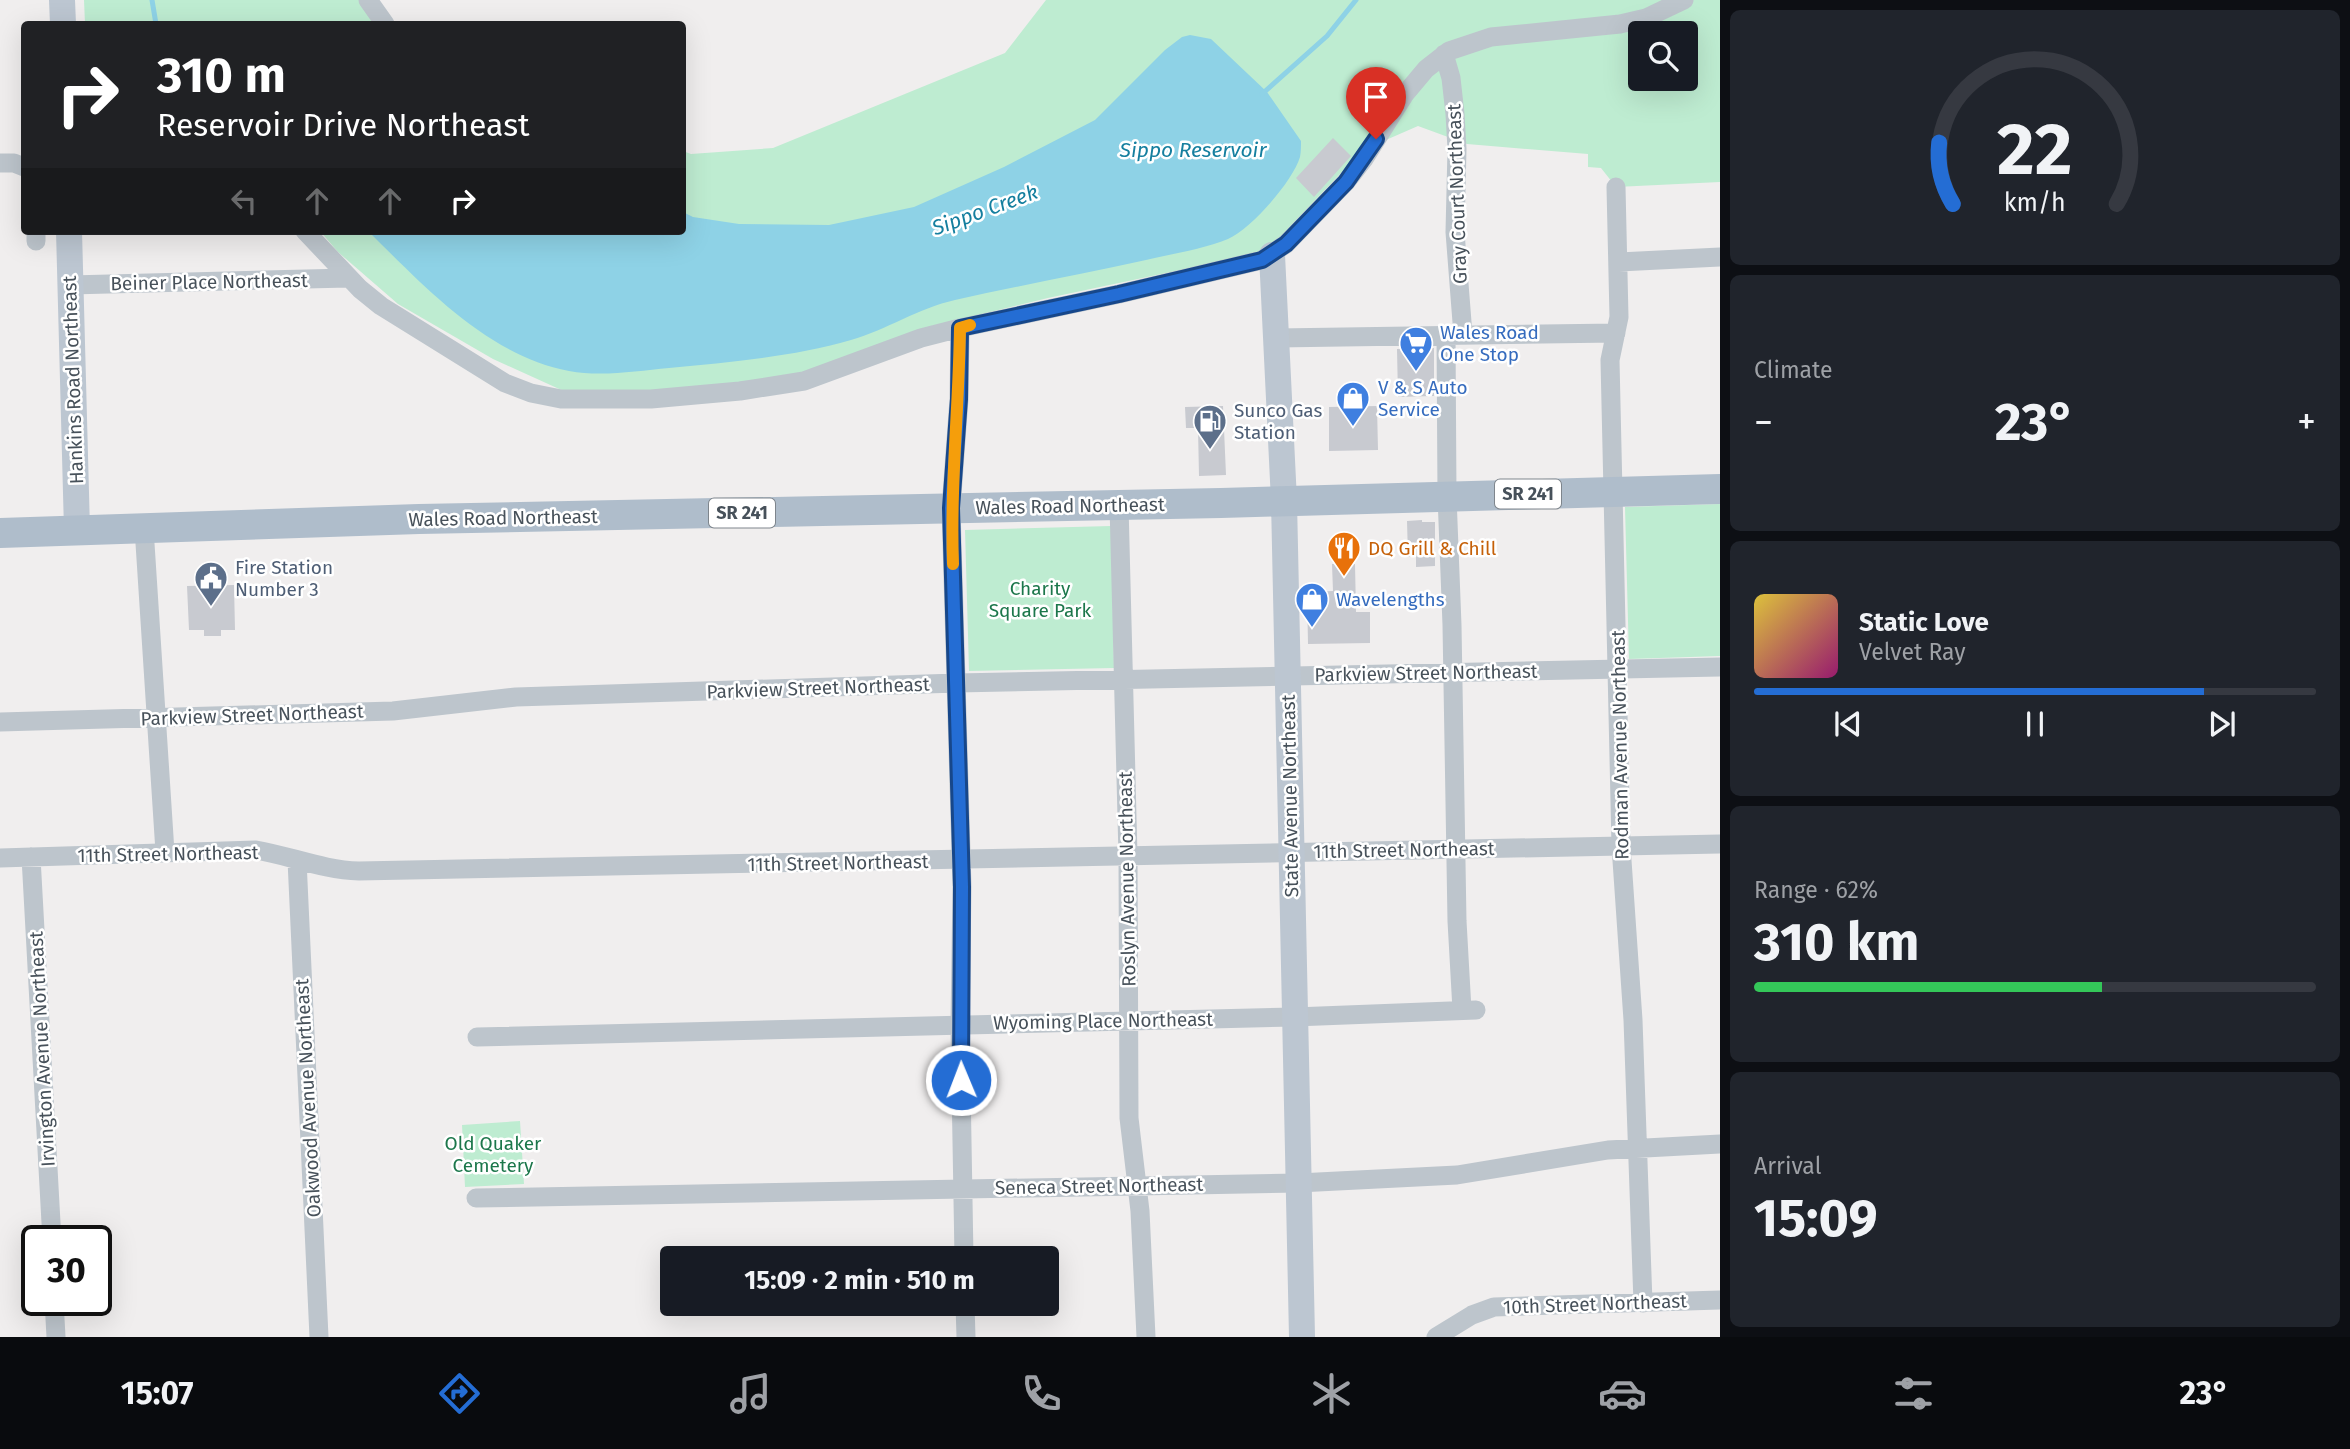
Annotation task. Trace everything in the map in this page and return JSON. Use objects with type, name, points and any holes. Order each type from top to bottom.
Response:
[{"type":"main road","name":"Wales Road Northeast","points":[[0,533],[1720,489]]},
{"type":"street","points":[[62,0],[63,21]]},
{"type":"street","points":[[368,0],[383,21]]},
{"type":"street","points":[[309,235],[348,278],[381,306],[505,383],[531,393],[561,399],[651,399],[740,391],[804,381],[921,338],[1262,260],[1272,255],[1346,182],[1364,159],[1405,94],[1426,69],[1444,54],[1491,37],[1620,24],[1646,18],[1684,0]]},
{"type":"street","name":"Gray Court Northeast","points":[[1444,54],[1451,78],[1455,114],[1457,173],[1455,335],[1447,496],[1456,849],[1469,1010]]},
{"type":"street","points":[[0,163],[21,166]]},
{"type":"street","name":"Rodman Avenue Northeast","points":[[1616,187],[1619,317],[1610,360],[1621,846],[1639,1147],[1643,1303]]},
{"type":"street","name":"Hankins Road Northeast","points":[[69,235],[77,530]]},
{"type":"street","name":"State Avenue Northeast","points":[[1272,255],[1284,501],[1302,1337]]},
{"type":"street","points":[[1619,262],[1720,257]]},
{"type":"street","name":"Beiner Place Northeast","points":[[70,285],[348,278]]},
{"type":"street","points":[[960,328],[959,399],[951,508],[961,860],[960,1025],[964,1246]]},
{"type":"street","points":[[1277,338],[1616,333]]},
{"type":"street","name":"Roslyn Avenue Northeast","points":[[1119,505],[1128,856],[1129,1118],[1144,1275],[1146,1337]]},
{"type":"street","points":[[144,528],[165,852]]},
{"type":"street","name":"Parkview Street Northeast","points":[[0,722],[393,711],[516,697],[957,683],[1720,667]]},
{"type":"street","name":"11th Street Northeast","points":[[0,858],[256,850],[277,853],[336,870],[373,871],[1720,844]]},
{"type":"street","name":"Irvington Avenue Northeast","points":[[31,857],[51,1225]]},
{"type":"street","name":"Oakwood Avenue Northeast","points":[[297,860],[320,1337]]},
{"type":"street","name":"Wyoming Place Northeast","points":[[477,1037],[1294,1017],[1469,1010]]},
{"type":"street","name":"Seneca Street Northeast","points":[[475,1198],[1298,1183],[1457,1175],[1608,1150],[1720,1144]]},
{"type":"street","name":"10th Street Northeast","points":[[1436,1337],[1472,1315],[1494,1307],[1720,1300]]},
{"type":"street","points":[[55,1316],[56,1337]]},
{"type":"street","points":[[965,1316],[966,1337]]},
{"type":"green space","points":[[84,0],[361,0],[372,21],[85,21]]},
{"type":"green space","points":[[1046,0],[1720,0],[1720,182],[1616,187],[1601,168],[1588,167],[1588,154],[1467,144],[1418,126],[1363,150],[1280,237],[1256,254],[1048,298],[932,326],[810,372],[748,383],[656,392],[568,393],[493,359],[398,304],[338,252],[323,235],[686,235],[686,152],[691,154],[773,148],[1005,53]]},
{"type":"green space","points":[[1720,504],[1720,656],[1629,659],[1625,507]]},
{"type":"green space","name":"Charity Square Park","points":[[1111,526],[1114,668],[969,671],[965,530]]},
{"type":"green space","name":"Old Quaker Cemetery","points":[[520,1121],[524,1184],[465,1187],[462,1125]]},
{"type":"water","name":"Sippo Reservoir","points":[[1190,35],[1211,39],[1267,92],[1301,141],[1300,157],[1289,179],[1248,225],[1219,243],[942,304],[864,336],[829,346],[761,358],[632,372],[569,371],[539,363],[484,334],[435,296],[372,235],[686,235],[686,214],[739,224],[829,225],[914,207],[1004,167],[1095,120],[1165,50],[1182,37]]},
{"type":"building","points":[[1333,138],[1351,156],[1314,197],[1296,178]]},
{"type":"building","name":"Wales Road One Stop","points":[[1434,348],[1434,396],[1398,397],[1397,349]]},
{"type":"building","points":[[1223,406],[1226,475],[1199,476],[1198,428],[1186,428],[1185,407]]},
{"type":"building","name":"V & S Auto Service","points":[[1377,406],[1378,450],[1329,451],[1329,407]]},
{"type":"building","points":[[1407,521],[1435,522],[1435,566],[1416,567],[1416,557],[1408,557]]},
{"type":"building","points":[[1332,564],[1355,564],[1356,612],[1370,612],[1370,643],[1308,644],[1307,592],[1333,591]]},
{"type":"building","points":[[234,585],[235,630],[221,630],[221,636],[204,636],[204,630],[189,630],[187,586]]},
{"type":"waterway","name":"Sippo Creek","points":[[152,0],[156,21]]},
{"type":"waterway","name":"Sippo Creek","points":[[1262,94],[1327,36],[1356,0]]},
{"type":"slow traffic","points":[[953,564],[951,508],[959,399],[960,328],[970,325]]},
{"type":"place","name":"Wales Road One Stop","points":[[1416,373]]},
{"type":"place","name":"V & S Auto Service","points":[[1353,428]]},
{"type":"place","name":"Sunco Gas Station","points":[[1210,451]]},
{"type":"place","name":"DQ Grill & Chill","points":[[1344,578]]},
{"type":"place","name":"Fire Station Number 3","points":[[211,608]]},
{"type":"place","name":"Wavelengths","points":[[1312,629]]},
{"type":"route","points":[[961,1080],[962,887],[951,508],[959,399],[960,328],[1262,260],[1286,244],[1346,182],[1376,139]]}]
